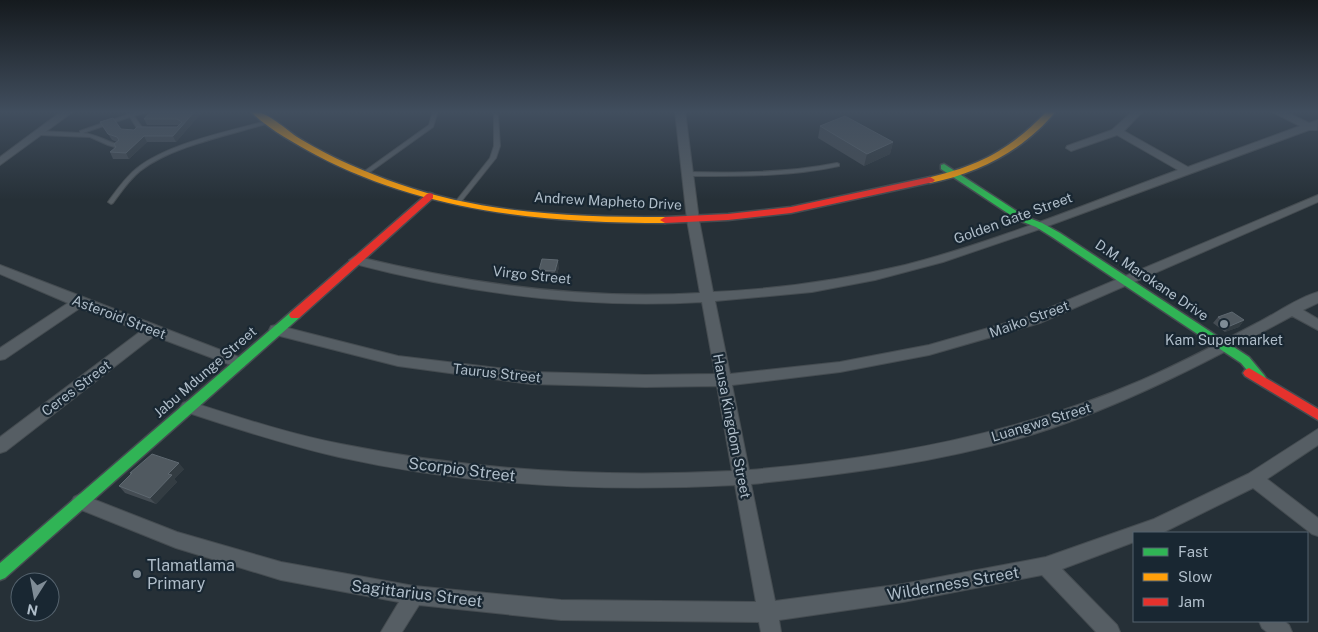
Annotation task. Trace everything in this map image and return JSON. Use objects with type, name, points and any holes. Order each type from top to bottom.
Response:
[{"type":"main road","name":"Andrew Mapheto Drive","points":[[295,140],[335,163],[364,174],[430,196],[458,202],[516,212],[572,218],[693,220],[747,216],[819,205],[920,181],[924,176],[980,164],[1022,140]]},
{"type":"main road","name":"Andrew Mapheto Drive","points":[[948,170],[959,160]]},
{"type":"main road","name":"D.M. Marokane Drive","points":[[948,170],[1219,349],[1245,360],[1260,378],[1318,415]]},
{"type":"main road","name":"Jabu Mdunge Street","points":[[0,572],[430,196]]},
{"type":"street","points":[[0,162],[30,140]]},
{"type":"street","name":"Hausa Kingdom Street","points":[[683,140],[693,220],[771,632]]},
{"type":"street","points":[[1071,148],[1093,140]]},
{"type":"street","points":[[1133,140],[1186,170]]},
{"type":"street","name":"Golden Gate Street","points":[[707,298],[822,286],[877,275],[958,253],[1273,140]]},
{"type":"street","name":"Maiko Street","points":[[724,380],[840,367],[929,350],[1034,320],[1318,198]]},
{"type":"street","name":"Virgo Street","points":[[356,260],[454,282],[526,292],[596,297],[707,298]]},
{"type":"street","name":"Asteroid Street","points":[[4,274],[239,363]]},
{"type":"street","name":"Luangwa Street","points":[[742,479],[850,466],[947,450],[1031,428],[1105,402],[1219,349],[1318,297]]},
{"type":"street","points":[[0,355],[79,302]]},
{"type":"street","points":[[1292,310],[1318,325]]},
{"type":"street","name":"Ceres Street","points":[[0,446],[153,330]]},
{"type":"street","name":"Taurus Street","points":[[276,330],[398,361],[494,374],[574,380],[724,380]]},
{"type":"street","name":"Scorpio Street","points":[[188,407],[339,451],[446,469],[543,478],[643,481],[742,479]]},
{"type":"street","name":"Wilderness Street","points":[[1147,532],[1163,529],[1254,479],[1318,436]]},
{"type":"street","points":[[1254,479],[1318,528]]},
{"type":"street","name":"Sagittarius Street","points":[[80,502],[176,540],[273,568],[328,581],[414,595],[561,610],[766,612]]},
{"type":"street","name":"Wilderness Street","points":[[766,612],[903,593],[1046,566],[1133,535]]},
{"type":"street","points":[[1046,566],[1110,632]]},
{"type":"street","points":[[391,632],[414,595]]},
{"type":"street","points":[[1270,622],[1282,632]]},
{"type":"lane","points":[[101,140],[118,146]]},
{"type":"lane","points":[[110,202],[137,171],[156,159],[209,140]]},
{"type":"lane","points":[[364,174],[412,140]]},
{"type":"lane","points":[[458,202],[493,158],[497,140]]},
{"type":"lane","points":[[687,174],[774,173],[818,169],[836,165]]},
{"type":"building","points":[[118,140],[139,140],[126,153],[110,152],[116,147],[114,144]]},
{"type":"building","points":[[844,140],[893,142],[867,154]]},
{"type":"building","points":[[542,259],[558,260],[555,271],[539,270]]},
{"type":"building","points":[[1232,312],[1244,320],[1230,326],[1218,317]]},
{"type":"building","points":[[152,454],[179,463],[168,474],[172,475],[150,498],[119,486],[132,473],[130,473]]},
{"type":"traffic: fast","points":[[944,167],[1021,218],[1039,225],[1056,235],[1245,360],[1260,378]]},
{"type":"traffic: fast","points":[[0,573],[295,315]]},
{"type":"traffic: slow","points":[[297,140],[346,167],[397,187],[449,201],[503,211],[557,217],[665,220]]},
{"type":"traffic: slow","points":[[930,180],[948,177],[981,165],[1020,140]]},
{"type":"traffic: jam","points":[[665,220],[728,217],[791,210],[930,180]]},
{"type":"traffic: jam","points":[[295,315],[430,196]]},
{"type":"traffic: jam","points":[[1249,373],[1318,415]]},
{"type":"place","name":"Kam Supermarket","points":[[1224,324]]},
{"type":"place","name":"Tlamatlama Primary","points":[[137,574]]}]
